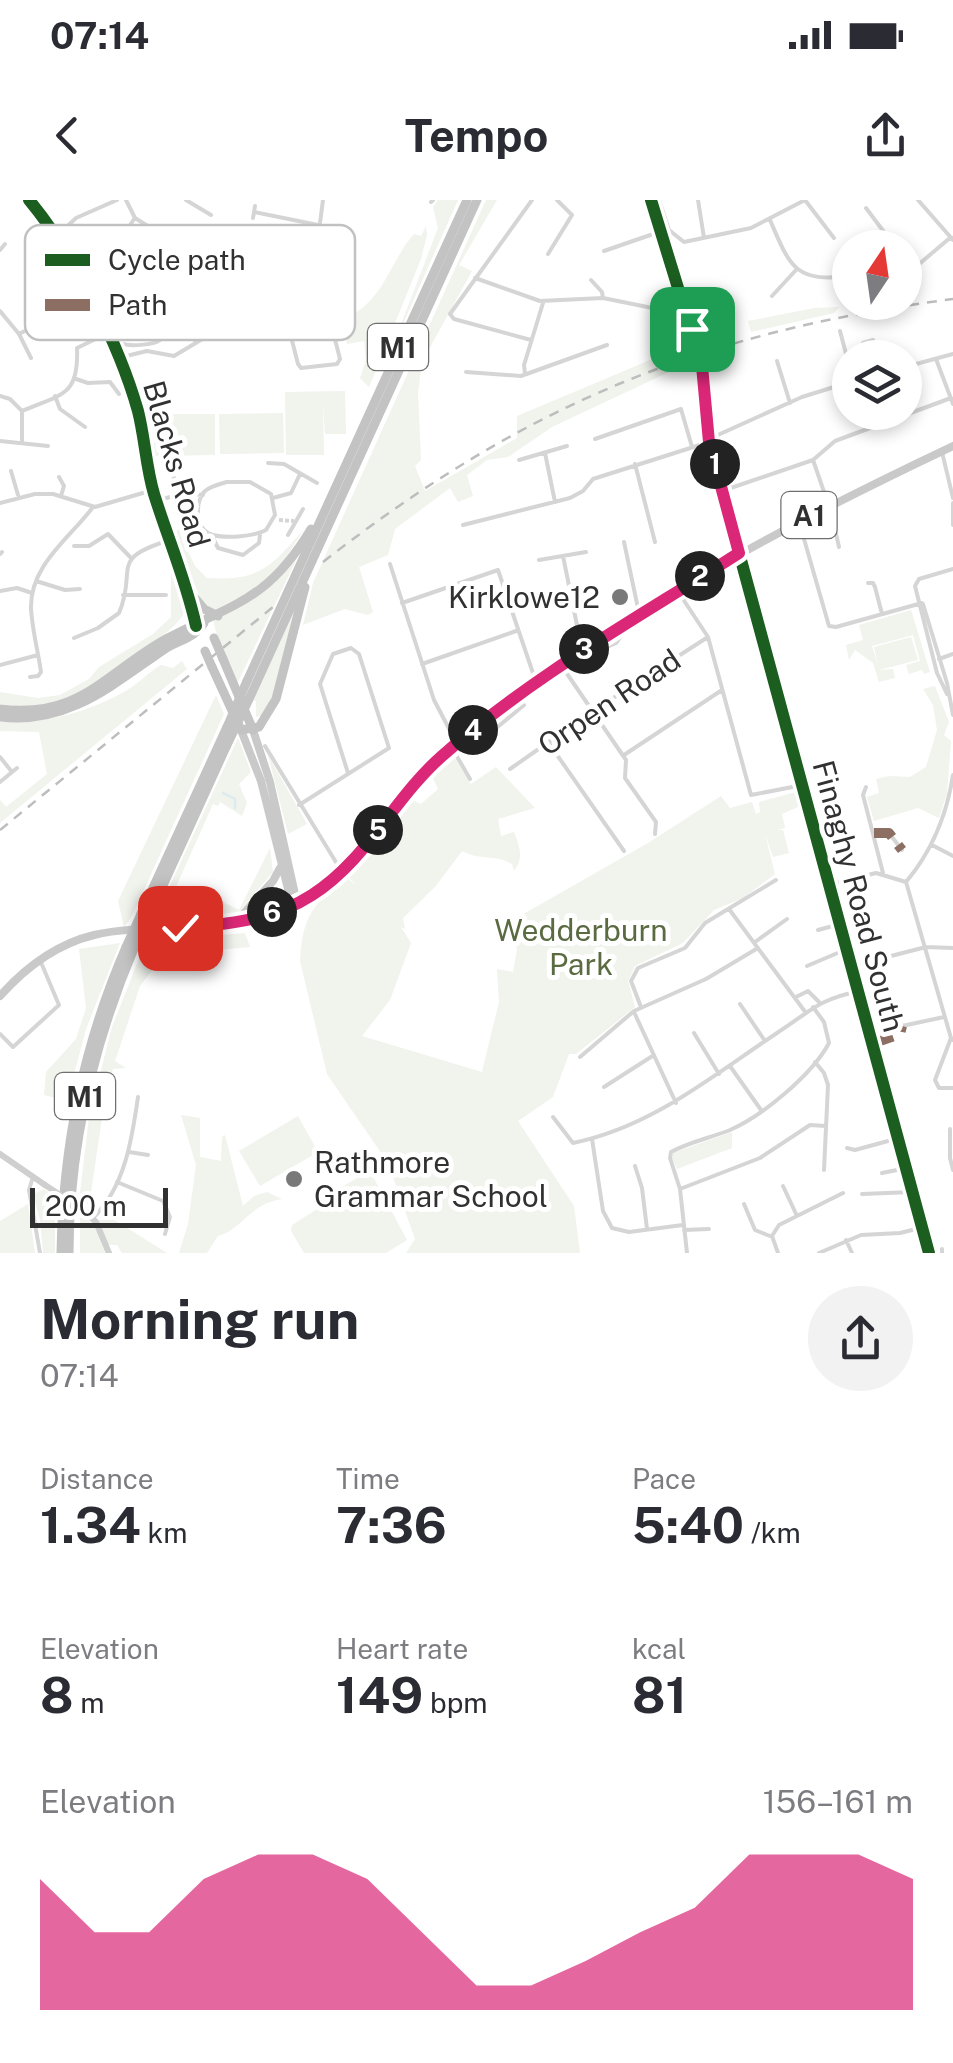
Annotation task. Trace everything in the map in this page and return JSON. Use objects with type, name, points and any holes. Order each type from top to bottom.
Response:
[{"type":"highway","name":"M1","points":[[146,914],[330,495],[467,200]]},
{"type":"highway","name":"M1","points":[[61,1253],[65,1164],[95,1025],[476,200]]},
{"type":"highway","points":[[241,730],[253,730],[263,723],[273,706],[302,596],[380,417],[393,377]]},
{"type":"highway","points":[[0,717],[34,718],[70,710],[113,687],[156,655],[258,593],[282,571],[330,495]]},
{"type":"highway","points":[[194,598],[204,610],[218,616]]},
{"type":"highway","points":[[0,709],[45,708],[75,699],[108,681],[166,639],[200,627]]},
{"type":"highway","name":"Blacks Road","points":[[200,627],[214,638],[253,730]]},
{"type":"highway","name":"Blacks Road","points":[[200,627],[205,650],[241,730]]},
{"type":"highway","points":[[156,655],[188,643],[205,650]]},
{"type":"highway","name":"M1","points":[[69,1253],[72,1173],[83,1104],[130,947]]},
{"type":"main road","name":"A1","points":[[0,996],[40,960],[96,934],[236,922],[294,904],[315,893],[342,872],[410,788],[454,746],[561,664],[739,553],[828,505],[953,446]]},
{"type":"main road","name":"Blacks Road","points":[[241,730],[261,781],[294,904]]},
{"type":"main road","name":"Blacks Road","points":[[253,730],[270,782],[294,904]]},
{"type":"main road","points":[[236,922],[273,881],[280,863]]},
{"type":"main road","points":[[291,876],[299,886],[315,893]]},
{"type":"street","name":"Blacks Road","points":[[29,200],[47,225]]},
{"type":"street","points":[[69,225],[100,203],[117,200]]},
{"type":"street","points":[[126,200],[135,218],[146,225]]},
{"type":"street","points":[[186,200],[211,215]]},
{"type":"street","points":[[254,212],[318,225],[323,200]]},
{"type":"street","points":[[531,340],[450,316],[532,200]]},
{"type":"street","points":[[548,254],[572,215],[557,200]]},
{"type":"street","name":"Finaghy Road South","points":[[650,200],[702,366],[709,440],[722,491],[930,1253]]},
{"type":"street","points":[[658,200],[666,224],[684,242],[751,228],[806,200],[832,235]]},
{"type":"street","points":[[698,200],[704,238]]},
{"type":"street","points":[[918,200],[952,239],[922,261]]},
{"type":"street","points":[[866,208],[882,230]]},
{"type":"street","points":[[131,225],[135,218]]},
{"type":"street","points":[[770,220],[784,254],[796,270],[814,278],[832,277]]},
{"type":"street","points":[[604,251],[660,232]]},
{"type":"street","points":[[0,250],[5,244]]},
{"type":"street","points":[[772,296],[796,270]]},
{"type":"street","points":[[475,278],[543,301],[603,298],[676,310],[672,284],[676,280]]},
{"type":"street","points":[[591,280],[603,298]]},
{"type":"street","points":[[525,374],[524,365],[543,301]]},
{"type":"street","points":[[654,329],[658,309]]},
{"type":"street","points":[[0,311],[20,334],[31,358]]},
{"type":"street","points":[[20,334],[25,331]]},
{"type":"street","points":[[840,331],[842,340]]},
{"type":"street","points":[[22,411],[68,390],[76,379],[77,348],[94,340]]},
{"type":"street","name":"Blacks Road","points":[[109,340],[137,409],[156,501],[200,627]]},
{"type":"street","points":[[122,340],[124,345],[158,344],[160,340]]},
{"type":"street","points":[[118,358],[148,351],[174,356],[200,340]]},
{"type":"street","points":[[292,340],[302,368],[337,364],[340,359],[336,340]]},
{"type":"street","points":[[466,372],[525,374],[606,344]]},
{"type":"street","points":[[922,362],[953,354]]},
{"type":"street","points":[[722,491],[814,460],[835,440],[952,401],[936,358]]},
{"type":"street","points":[[777,361],[790,403]]},
{"type":"street","points":[[76,379],[110,382],[119,394]]},
{"type":"street","points":[[463,525],[578,495],[593,480],[692,447],[832,388]]},
{"type":"street","points":[[0,396],[10,399],[22,411],[22,442]]},
{"type":"street","points":[[55,396],[60,410],[85,427]]},
{"type":"street","points":[[594,439],[681,409],[692,447]]},
{"type":"street","points":[[0,441],[48,446]]},
{"type":"street","points":[[519,460],[566,446]]},
{"type":"street","points":[[942,452],[953,500],[953,525]]},
{"type":"street","points":[[544,453],[555,502]]},
{"type":"street","points":[[814,460],[839,548]]},
{"type":"street","points":[[268,462],[284,464],[317,483]]},
{"type":"street","points":[[635,464],[655,542]]},
{"type":"street","points":[[11,471],[18,497]]},
{"type":"street","points":[[172,472],[182,494],[202,495],[227,482],[250,482],[273,498],[276,520],[260,534],[211,534]]},
{"type":"street","points":[[273,498],[290,493],[300,474]]},
{"type":"street","points":[[60,477],[64,486],[61,496]]},
{"type":"street","points":[[30,677],[41,672],[31,611],[32,593],[44,564],[93,507],[153,490]]},
{"type":"street","points":[[0,503],[35,494],[61,496],[93,507]]},
{"type":"street","points":[[202,495],[200,522],[218,548],[243,554],[259,543],[260,534]]},
{"type":"street","points":[[156,501],[170,497],[199,509]]},
{"type":"street","points":[[288,535],[303,509]]},
{"type":"street","points":[[799,520],[827,622],[832,628],[920,602]]},
{"type":"street","points":[[74,546],[90,546],[108,534],[132,558]]},
{"type":"street","points":[[74,638],[111,621],[122,607],[125,576],[132,558],[141,549],[170,540]]},
{"type":"street","points":[[624,542],[639,613]]},
{"type":"street","points":[[540,560],[586,552]]},
{"type":"street","points":[[563,556],[584,649]]},
{"type":"street","points":[[390,564],[439,714],[470,780]]},
{"type":"street","points":[[953,568],[914,580],[953,715]]},
{"type":"street","points":[[402,603],[498,570],[536,682]]},
{"type":"street","points":[[36,581],[65,590],[80,589]]},
{"type":"street","points":[[868,584],[875,586],[882,614]]},
{"type":"street","name":"Blacks Road","points":[[187,586],[194,598],[200,627]]},
{"type":"street","points":[[0,591],[17,588],[32,593]]},
{"type":"street","points":[[548,597],[592,589]]},
{"type":"street","points":[[677,590],[708,637],[752,795],[802,785]]},
{"type":"street","points":[[123,595],[166,595]]},
{"type":"street","points":[[422,664],[518,630]]},
{"type":"street","name":"Orpen Road","points":[[510,769],[593,710],[708,637]]},
{"type":"street","points":[[299,804],[348,774],[388,748],[359,654],[351,648],[336,652],[320,688],[348,774]]},
{"type":"street","points":[[937,660],[953,654]]},
{"type":"street","points":[[0,665],[38,655]]},
{"type":"street","points":[[561,664],[624,755],[625,778],[656,822],[655,834]]},
{"type":"street","points":[[624,755],[722,690]]},
{"type":"street","points":[[508,704],[515,713]]},
{"type":"street","points":[[494,730],[524,705]]},
{"type":"street","points":[[548,742],[624,851]]},
{"type":"street","points":[[264,746],[342,872]]},
{"type":"street","points":[[0,757],[15,770],[0,782]]},
{"type":"street","points":[[906,882],[932,845],[952,796],[953,775]]},
{"type":"street","points":[[866,787],[863,795],[883,873]]},
{"type":"street","points":[[874,833],[889,832],[902,850]]},
{"type":"street","points":[[932,845],[953,856]]},
{"type":"street","points":[[830,885],[883,873],[906,882]]},
{"type":"street","points":[[641,1007],[632,974],[648,962],[685,948],[705,923],[776,880]]},
{"type":"street","points":[[906,882],[952,1039],[935,1080],[944,1090],[953,1088]]},
{"type":"street","points":[[729,909],[806,1013]]},
{"type":"street","points":[[580,1057],[634,1011],[706,979],[787,918]]},
{"type":"street","points":[[818,930],[840,924]]},
{"type":"street","points":[[852,966],[926,948],[953,948]]},
{"type":"street","points":[[807,966],[847,949]]},
{"type":"street","points":[[880,959],[886,980]]},
{"type":"street","points":[[0,1034],[12,1047],[59,1005],[40,960]]},
{"type":"street","points":[[796,997],[808,991],[819,1002]]},
{"type":"street","points":[[553,1117],[573,1142],[592,1139],[676,1103],[819,1002],[859,991]]},
{"type":"street","points":[[740,1004],[765,1041]]},
{"type":"street","points":[[687,1253],[680,1189],[671,1152],[734,1128],[782,1096],[829,1043],[824,1022],[813,1006]]},
{"type":"street","points":[[634,1011],[676,1103]]},
{"type":"street","points":[[900,1020],[902,1026],[909,1026],[944,1017]]},
{"type":"street","points":[[694,1034],[719,1074]]},
{"type":"street","points":[[604,1087],[654,1056]]},
{"type":"street","points":[[815,1062],[828,1085],[824,1170]]},
{"type":"street","points":[[730,1066],[760,1110]]},
{"type":"street","points":[[93,1217],[104,1207],[129,1152],[138,1097]]},
{"type":"street","points":[[680,1189],[760,1158],[810,1125],[826,1126]]},
{"type":"street","points":[[950,1129],[953,1170]]},
{"type":"street","points":[[847,1148],[855,1150],[899,1138]]},
{"type":"street","points":[[592,1139],[607,1223],[623,1232],[709,1229]]},
{"type":"street","points":[[129,1152],[148,1155]]},
{"type":"street","points":[[0,1154],[93,1217],[108,1253]]},
{"type":"street","points":[[635,1166],[647,1229]]},
{"type":"street","points":[[882,1174],[906,1168]]},
{"type":"street","points":[[34,1178],[29,1190],[40,1253]]},
{"type":"street","points":[[116,1182],[165,1198],[170,1216],[165,1234]]},
{"type":"street","points":[[783,1186],[797,1216]]},
{"type":"street","points":[[862,1194],[913,1192]]},
{"type":"street","points":[[772,1236],[779,1225],[843,1194]]},
{"type":"street","points":[[744,1204],[755,1230],[772,1236]]},
{"type":"street","points":[[819,1253],[861,1235],[900,1233],[922,1227]]},
{"type":"street","points":[[772,1236],[778,1253]]},
{"type":"street","points":[[846,1240],[852,1253]]},
{"type":"green space","points":[[438,200],[458,200],[390,353],[438,228],[433,207]]},
{"type":"green space","points":[[486,200],[497,200],[459,265],[472,271],[422,362],[418,393],[421,460],[415,466],[425,491],[517,438],[517,416],[674,350],[686,364],[552,427],[508,457],[487,460],[467,475],[473,496],[458,502],[450,488],[395,529],[388,555],[359,567],[373,612],[368,615],[345,609],[303,625],[313,583]]},
{"type":"green space","points":[[426,226],[421,259],[369,387],[360,378],[366,360],[364,341],[347,344],[346,340],[355,340],[355,312],[376,294],[414,234],[421,236]]},
{"type":"green space","points":[[832,307],[832,313],[751,332],[748,321]]},
{"type":"green space","points":[[345,391],[346,434],[325,434],[323,404],[324,455],[286,455],[285,392]]},
{"type":"green space","points":[[283,413],[284,453],[220,454],[219,414]]},
{"type":"green space","points":[[154,414],[215,414],[215,455],[154,456]]},
{"type":"green space","points":[[187,511],[194,515],[194,524],[180,534],[195,566],[207,578],[240,577],[263,569],[304,529],[266,589],[298,556],[237,684],[211,611],[203,604],[175,533],[185,522]]},
{"type":"green space","points":[[171,560],[185,600],[185,612],[163,636],[126,664],[69,697],[35,706],[0,704],[0,692],[38,698],[60,695],[153,634],[171,617]]},
{"type":"green space","points":[[295,609],[272,697],[263,715],[256,717],[253,700]]},
{"type":"green space","points":[[911,610],[930,672],[909,674],[906,665],[920,661],[913,635],[872,646],[878,664],[874,647],[911,637],[918,660],[879,670],[893,669],[895,678],[879,682],[873,663],[855,650],[849,660],[846,645],[863,640],[859,625]]},
{"type":"green space","points":[[182,661],[187,669],[0,823],[0,800],[6,807],[47,774],[39,732],[0,731],[0,722],[35,721],[83,710],[129,689],[161,665],[173,668]]},
{"type":"green space","points":[[935,686],[949,722],[944,735],[951,741],[947,793],[939,818],[918,808],[874,821],[867,797],[879,793],[876,779],[910,777],[926,767],[937,730],[933,705],[923,689]]},
{"type":"green space","points":[[216,695],[224,714],[124,927],[118,901]]},
{"type":"green space","points":[[238,738],[251,772],[239,784],[247,803],[242,816],[220,802],[218,806],[213,804],[167,907],[179,913],[191,886],[239,910],[270,848],[273,872],[234,918],[161,923],[155,918]]},
{"type":"green space","points":[[268,755],[307,824],[288,834]]},
{"type":"green space","name":"Wedderburn Park","points":[[453,755],[471,784],[496,767],[535,808],[498,819],[501,836],[514,832],[519,861],[514,871],[506,861],[462,851],[435,887],[403,918],[405,929],[401,927],[411,943],[390,1000],[362,1036],[482,1072],[499,1002],[497,969],[513,972],[517,949],[513,920],[721,796],[730,808],[752,802],[756,814],[760,812],[759,802],[796,792],[800,806],[782,814],[785,828],[777,830],[783,830],[789,853],[773,857],[765,834],[775,874],[743,898],[714,910],[683,943],[635,966],[628,981],[635,1007],[576,1054],[569,1054],[553,1097],[518,1121],[574,1206],[580,1253],[406,1253],[415,1239],[388,1163],[327,1074],[300,961],[307,922],[317,904],[345,876],[357,886],[348,876],[410,799],[421,804],[438,789],[431,774]]},
{"type":"green space","points":[[245,933],[250,947],[164,955],[140,986],[115,1061],[126,1068],[113,1069],[89,1206],[80,1193],[89,1117],[112,1027],[146,941]]},
{"type":"green space","points":[[120,943],[86,1029],[67,1101],[44,1095],[46,1072],[76,1039],[86,1008],[79,949]]},
{"type":"green space","points":[[181,1115],[200,1118],[200,1157],[221,1161],[225,1135],[243,1206],[254,1196],[267,1192],[282,1199],[262,1206],[218,1236],[207,1253],[179,1253],[188,1224],[196,1165]]},
{"type":"green space","points":[[298,1116],[318,1152],[260,1186],[239,1151]]},
{"type":"green space","points":[[732,1132],[732,1148],[677,1169],[673,1153]]},
{"type":"green space","points":[[370,1171],[407,1240],[386,1253],[304,1253],[291,1231],[292,1225],[325,1204],[329,1194]]},
{"type":"green space","points":[[44,1189],[55,1197],[55,1253],[43,1253],[33,1194]]},
{"type":"green space","points":[[28,1204],[35,1253],[0,1253],[0,1221]]},
{"type":"green space","points":[[80,1213],[92,1223],[108,1216],[167,1253],[122,1253],[117,1245],[108,1245],[109,1253],[80,1253]]},
{"type":"waterway","points":[[223,793],[235,799],[235,808]]},
{"type":"waterway","points":[[196,894],[195,904],[205,915]]},
{"type":"tunnel","points":[[279,520],[294,521]]},
{"type":"railway","points":[[323,562],[471,459],[544,418],[619,384],[696,355],[777,332],[862,313],[953,299]]},
{"type":"railway","points":[[0,830],[273,607]]},
{"type":"marked path","points":[[874,833],[889,833],[902,850]]},
{"type":"marked path","points":[[874,1043],[900,1034],[902,1026]]},
{"type":"cycle path","points":[[29,200],[48,225]]},
{"type":"cycle path","points":[[651,200],[702,366],[709,442],[929,1253]]},
{"type":"cycle path","points":[[111,340],[138,411],[154,494],[196,626]]},
{"type":"cycle path","points":[[297,903],[343,871],[410,787],[477,727]]},
{"type":"place","name":"Kirklowe12","points":[[620,597]]},
{"type":"place","name":"Rathmore Grammar School","points":[[294,1179]]},
{"type":"route","points":[[180,928],[249,920],[304,900],[332,882],[364,849],[421,776],[477,727],[620,624],[739,553],[709,442],[702,366],[692,329]]}]
